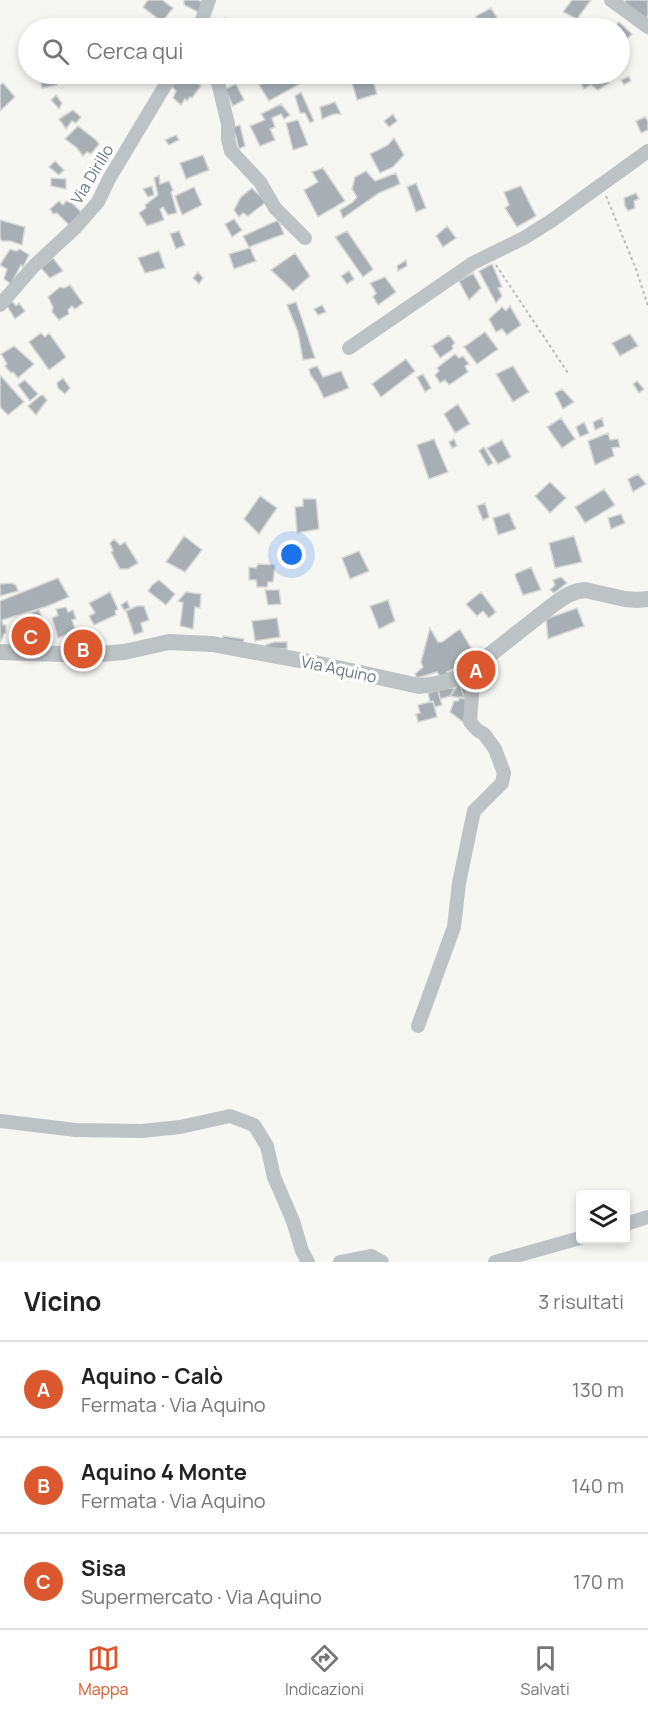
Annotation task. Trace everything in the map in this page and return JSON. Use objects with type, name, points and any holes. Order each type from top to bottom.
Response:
[{"type":"street","points":[[203,18],[209,0]]},
{"type":"street","points":[[611,0],[648,27]]},
{"type":"street","name":"Via Dirillo","points":[[0,305],[34,266],[76,227],[98,202],[109,179],[166,84]]},
{"type":"street","points":[[218,84],[228,124],[231,151],[260,182],[275,208],[305,238]]},
{"type":"street","points":[[348,348],[472,263],[524,238],[648,151]]},
{"type":"street","name":"Via Aquino","points":[[0,652],[89,655],[124,652],[169,642],[212,644],[310,662],[419,686],[435,685],[465,674],[568,594],[585,590],[631,599],[648,599]]},
{"type":"street","points":[[418,1026],[454,927],[459,883],[474,811],[502,783],[504,773],[495,749],[471,722],[473,681],[470,670]]},
{"type":"street","points":[[0,1121],[76,1130],[142,1131],[180,1127],[230,1116],[254,1125],[267,1146],[274,1177],[294,1221],[302,1251],[308,1262]]},
{"type":"street","points":[[630,1223],[648,1217]]},
{"type":"street","points":[[495,1262],[576,1239]]},
{"type":"street","points":[[340,1262],[371,1256],[382,1262]]},
{"type":"path","points":[[602,185],[636,269],[648,306]]},
{"type":"path","points":[[489,255],[568,373]]},
{"type":"building","points":[[148,0],[162,0],[173,8],[165,18],[157,18],[143,7]]},
{"type":"building","points":[[184,0],[198,0],[204,3],[200,13],[184,5]]},
{"type":"building","points":[[572,0],[591,0],[578,18],[563,12]]},
{"type":"building","points":[[626,0],[648,0],[648,16],[645,20],[624,4]]},
{"type":"building","points":[[491,8],[497,18],[477,18],[476,16]]},
{"type":"building","points":[[3,83],[15,97],[0,111],[0,85]]},
{"type":"building","points":[[41,84],[57,84],[57,85],[42,88]]},
{"type":"building","points":[[174,84],[198,84],[201,86],[192,98],[190,97],[187,101],[185,99],[181,105],[173,98],[176,91],[172,87]]},
{"type":"building","points":[[236,84],[244,100],[233,106],[225,89]]},
{"type":"building","points":[[261,84],[300,84],[269,101],[259,85]]},
{"type":"building","points":[[353,84],[374,84],[377,94],[357,100]]},
{"type":"building","points":[[581,84],[607,84],[598,90],[591,85],[584,89]]},
{"type":"building","points":[[301,92],[314,121],[310,123],[305,113],[300,113],[295,96]]},
{"type":"building","points":[[56,95],[62,103],[59,109],[51,100]]},
{"type":"building","points":[[335,102],[341,114],[322,119],[320,107]]},
{"type":"building","points":[[281,104],[290,115],[284,119],[281,114],[272,118],[275,127],[270,129],[275,140],[260,146],[250,126],[265,120],[261,114]]},
{"type":"building","points":[[73,110],[81,117],[76,123],[72,121],[66,129],[59,119]]},
{"type":"building","points":[[393,114],[397,121],[389,127],[384,121]]},
{"type":"building","points":[[645,117],[648,121],[648,130],[641,133],[636,121]]},
{"type":"building","points":[[298,120],[308,145],[293,150],[286,123]]},
{"type":"building","points":[[240,125],[245,146],[239,149],[233,127]]},
{"type":"building","points":[[78,126],[99,144],[91,154],[87,152],[83,156],[65,139]]},
{"type":"building","points":[[176,135],[179,140],[169,145],[165,140]]},
{"type":"building","points":[[394,138],[404,155],[393,167],[380,173],[370,154],[388,145]]},
{"type":"building","points":[[203,155],[209,170],[186,179],[180,163]]},
{"type":"building","points":[[55,161],[64,170],[59,175],[49,167]]},
{"type":"building","points":[[323,168],[345,201],[318,217],[304,190],[318,182],[312,172]]},
{"type":"building","points":[[366,171],[375,181],[396,173],[400,184],[379,193],[343,218],[340,210],[357,197],[352,189],[355,177]]},
{"type":"building","points":[[159,175],[160,184],[169,181],[177,213],[168,215],[163,207],[160,209],[164,220],[147,226],[139,213],[158,195],[154,178]]},
{"type":"building","points":[[51,178],[66,179],[66,189],[51,186]]},
{"type":"building","points":[[416,183],[426,208],[416,212],[407,187]]},
{"type":"building","points":[[152,186],[154,195],[148,197],[143,189]]},
{"type":"building","points":[[521,186],[536,216],[517,227],[505,208],[509,205],[504,192]]},
{"type":"building","points":[[194,187],[202,205],[182,215],[175,196]]},
{"type":"building","points":[[252,188],[266,202],[248,216],[243,213],[239,217],[234,210],[241,197]]},
{"type":"building","points":[[636,193],[639,199],[634,201],[635,208],[628,211],[624,198]]},
{"type":"building","points":[[68,199],[82,213],[69,225],[57,213],[53,214],[50,209],[59,201],[63,205]]},
{"type":"building","points":[[234,219],[242,230],[232,237],[225,224]]},
{"type":"building","points":[[0,220],[25,227],[22,245],[0,239]]},
{"type":"building","points":[[278,220],[284,234],[249,247],[243,236]]},
{"type":"building","points":[[447,226],[456,238],[443,247],[436,236]]},
{"type":"building","points":[[179,231],[185,245],[176,249],[170,234]]},
{"type":"building","points":[[347,231],[373,269],[363,277],[335,237]]},
{"type":"building","points":[[250,248],[256,261],[234,269],[229,254]]},
{"type":"building","points":[[10,249],[16,251],[20,249],[29,255],[11,284],[4,279],[7,269],[0,265]]},
{"type":"building","points":[[159,251],[165,268],[145,273],[138,258]]},
{"type":"building","points":[[295,253],[310,276],[293,291],[271,270]]},
{"type":"building","points":[[53,258],[63,271],[50,278],[41,268]]},
{"type":"building","points":[[406,260],[407,266],[398,271],[397,266]]},
{"type":"building","points":[[492,264],[502,287],[498,288],[502,296],[496,303],[479,271]]},
{"type":"building","points":[[349,271],[354,279],[347,284],[341,276]]},
{"type":"building","points":[[198,272],[203,278],[199,284],[193,278]]},
{"type":"building","points":[[473,273],[481,288],[469,300],[459,281]]},
{"type":"building","points":[[385,277],[396,292],[378,305],[373,297],[376,293],[370,283]]},
{"type":"building","points":[[70,285],[83,303],[75,309],[72,306],[68,310],[69,314],[59,320],[52,312],[53,307],[48,297],[60,287]]},
{"type":"building","points":[[12,301],[16,306],[19,303],[25,311],[15,319],[7,306]]},
{"type":"building","points":[[296,302],[315,358],[303,360],[298,332],[287,305]]},
{"type":"building","points":[[322,305],[326,312],[318,315],[314,309]]},
{"type":"building","points":[[510,306],[521,325],[507,335],[502,329],[496,332],[489,319],[502,307],[506,311]]},
{"type":"building","points":[[485,332],[498,349],[477,364],[464,347]]},
{"type":"building","points":[[41,333],[45,337],[49,333],[66,357],[49,370],[29,342]]},
{"type":"building","points":[[630,334],[638,346],[620,356],[612,343]]},
{"type":"building","points":[[449,335],[455,343],[452,346],[453,349],[440,358],[432,346]]},
{"type":"building","points":[[14,346],[34,364],[18,378],[5,366],[7,364],[1,354]]},
{"type":"building","points":[[455,354],[459,358],[463,356],[469,364],[465,366],[468,372],[449,385],[445,380],[440,383],[435,375],[439,371],[437,368]]},
{"type":"building","points":[[406,359],[415,371],[381,397],[372,384]]},
{"type":"building","points":[[317,366],[323,377],[341,371],[349,388],[324,398],[310,374],[309,369]]},
{"type":"building","points":[[513,366],[529,392],[513,402],[496,374]]},
{"type":"building","points":[[423,374],[431,388],[425,392],[417,377]]},
{"type":"building","points":[[0,375],[24,402],[8,415],[0,407]]},
{"type":"building","points":[[63,378],[70,388],[65,394],[58,388],[57,383]]},
{"type":"building","points":[[25,380],[38,394],[30,401],[18,385]]},
{"type":"building","points":[[637,381],[644,389],[639,393],[633,384]]},
{"type":"building","points":[[562,389],[574,402],[563,409],[555,393]]},
{"type":"building","points":[[43,395],[47,400],[36,415],[28,406]]},
{"type":"building","points":[[458,404],[470,424],[455,433],[444,414]]},
{"type":"building","points":[[561,418],[575,439],[562,448],[547,427]]},
{"type":"building","points":[[602,418],[604,426],[595,430],[593,422]]},
{"type":"building","points":[[584,422],[589,433],[580,437],[576,427]]},
{"type":"building","points":[[608,433],[610,440],[618,439],[620,447],[612,448],[614,456],[595,465],[588,441]]},
{"type":"building","points":[[434,439],[448,472],[429,479],[417,445]]},
{"type":"building","points":[[454,439],[457,446],[452,448],[449,442]]},
{"type":"building","points":[[502,440],[511,457],[498,464],[487,448]]},
{"type":"building","points":[[484,447],[493,463],[488,466],[479,451]]},
{"type":"building","points":[[638,474],[646,484],[633,492],[628,479]]},
{"type":"building","points":[[550,482],[566,498],[550,513],[535,496]]},
{"type":"building","points":[[604,489],[615,505],[585,523],[575,507]]},
{"type":"building","points":[[260,496],[277,508],[259,534],[244,519]]},
{"type":"building","points":[[303,499],[316,499],[319,529],[297,533],[295,507],[303,506]]},
{"type":"building","points":[[485,503],[489,517],[483,520],[477,506]]},
{"type":"building","points":[[509,513],[516,529],[498,535],[493,518]]},
{"type":"building","points":[[621,514],[625,523],[611,529],[608,518]]},
{"type":"building","points":[[184,536],[202,550],[185,572],[166,562]]},
{"type":"building","points":[[574,536],[582,562],[555,568],[549,543]]},
{"type":"building","points":[[114,539],[120,545],[125,542],[138,563],[128,569],[120,569],[111,552],[113,551],[110,543]]},
{"type":"building","points":[[359,551],[369,571],[350,579],[342,558]]},
{"type":"building","points":[[258,564],[275,565],[273,582],[268,582],[267,587],[257,587],[256,580],[249,580],[249,567],[256,568]]},
{"type":"building","points":[[531,567],[541,590],[523,595],[515,574]]},
{"type":"building","points":[[561,577],[567,583],[554,593],[550,590],[555,585],[553,580]]},
{"type":"building","points":[[58,578],[69,597],[2,620],[3,625],[6,625],[6,633],[0,643],[0,601]]},
{"type":"building","points":[[159,580],[175,594],[166,605],[148,591]]},
{"type":"building","points":[[0,584],[16,585],[18,591],[0,596]]},
{"type":"building","points":[[265,590],[279,590],[281,604],[268,605]]},
{"type":"building","points":[[110,592],[118,609],[115,611],[116,615],[94,625],[89,616],[95,613],[89,603]]},
{"type":"building","points":[[186,592],[201,594],[200,608],[195,607],[193,629],[180,626],[183,603],[178,601]]},
{"type":"building","points":[[481,592],[496,612],[489,618],[483,611],[477,616],[466,604]]},
{"type":"building","points":[[388,600],[395,621],[379,629],[370,606]]},
{"type":"building","points":[[127,601],[130,608],[124,610],[121,605]]},
{"type":"building","points":[[137,606],[144,606],[149,620],[141,623],[143,632],[134,635],[126,611]]},
{"type":"building","points":[[66,607],[68,612],[73,610],[76,619],[72,620],[76,631],[58,638],[52,618],[58,615],[56,609]]},
{"type":"building","points":[[577,608],[584,626],[548,639],[546,619]]},
{"type":"building","points":[[39,610],[50,640],[13,641],[11,628],[32,619],[30,613]]},
{"type":"building","points":[[277,618],[280,637],[255,641],[252,621]]},
{"type":"building","points":[[430,628],[438,642],[442,642],[460,629],[477,658],[447,672],[448,675],[441,678],[437,672],[417,678],[415,674],[423,667],[421,662]]},
{"type":"building","points":[[223,636],[244,639],[243,645],[222,641]]},
{"type":"building","points":[[274,642],[287,642],[287,649],[266,649],[266,645]]},
{"type":"building","points":[[471,682],[467,725],[450,712],[454,701],[458,701],[460,697],[465,699],[459,683]]},
{"type":"building","points":[[459,683],[465,699],[450,696]]},
{"type":"building","points":[[456,687],[450,696],[440,699],[438,690]]},
{"type":"building","points":[[438,690],[442,705],[435,707],[433,701],[430,702],[428,693]]},
{"type":"building","points":[[433,701],[437,717],[418,722],[416,714],[420,713],[418,705]]},
{"type":"place","name":"Sisa","points":[[31,636]]},
{"type":"place","name":"Aquino 4 Monte","points":[[83,649]]},
{"type":"place","name":"Aquino - Calò","points":[[476,670]]}]
